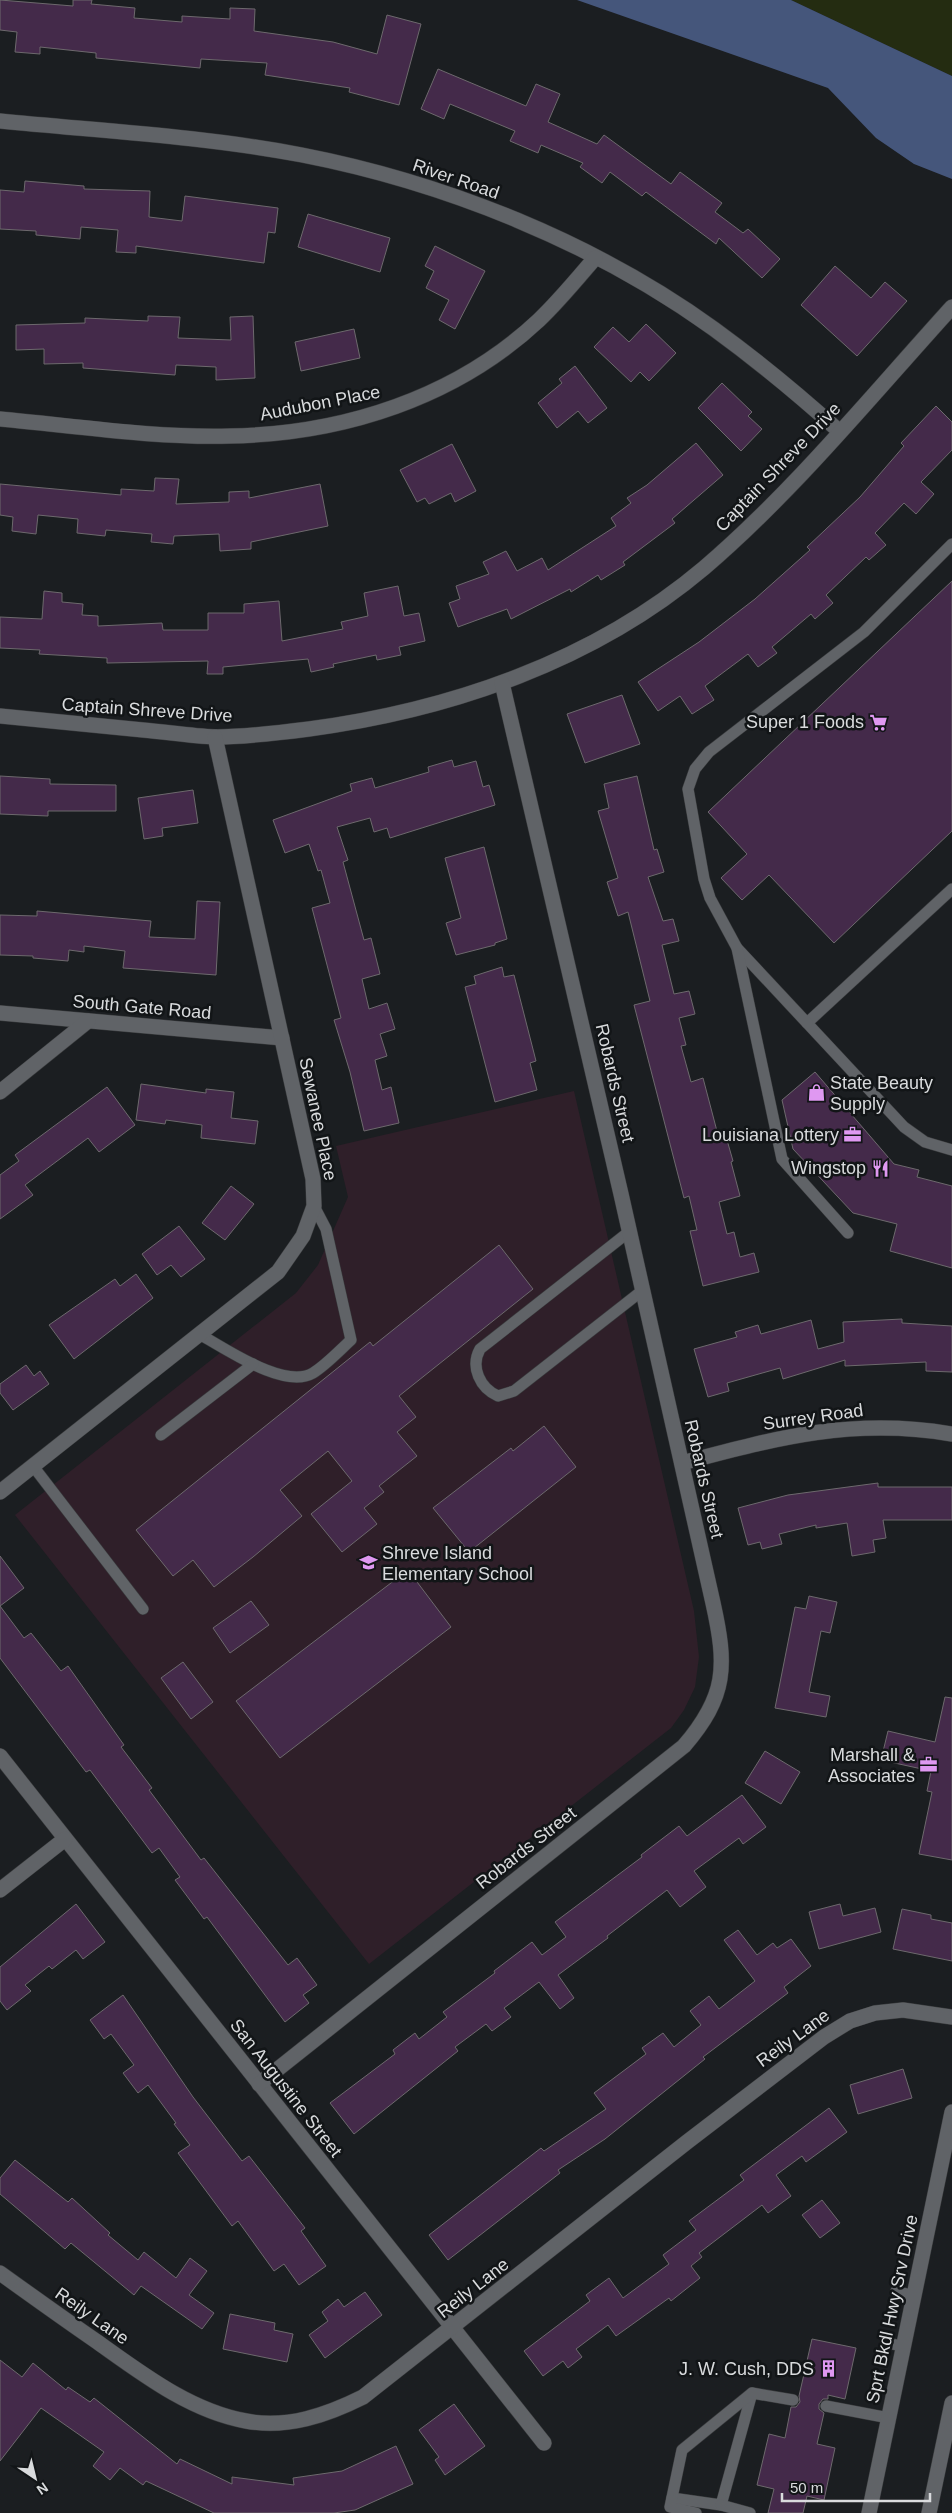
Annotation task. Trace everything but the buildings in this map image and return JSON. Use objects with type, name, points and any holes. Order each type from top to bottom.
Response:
[{"type":"street","name":"River Road","points":[[0,121],[165,136],[303,156],[404,181],[492,210],[595,258],[640,283],[712,328],[780,379],[839,431]]},
{"type":"street","name":"Audubon Place","points":[[0,419],[146,432],[231,436],[296,430],[358,419],[410,402],[482,364],[538,321],[595,258]]},
{"type":"street","name":"Captain Shreve Drive","points":[[0,716],[215,737],[270,734],[350,723],[428,706],[502,683],[579,650],[642,613],[702,570],[757,521],[952,307]]},
{"type":"street","name":"Robards Street","points":[[259,2084],[684,1746],[703,1724],[716,1698],[722,1669],[720,1634],[682,1463],[502,683]]},
{"type":"street","name":"Sewanee Place","points":[[0,1492],[278,1272],[303,1236],[314,1206],[313,1179],[215,737]]},
{"type":"street","name":"South Gate Road","points":[[0,1013],[282,1038]]},
{"type":"street","points":[[0,1092],[88,1021]]},
{"type":"street","name":"Surrey Road","points":[[682,1463],[760,1442],[845,1428],[895,1427],[952,1434]]},
{"type":"street","name":"San Augustine Street","points":[[0,1756],[544,2443]]},
{"type":"street","points":[[0,1890],[65,1839]]},
{"type":"street","name":"Reily Lane","points":[[0,2273],[162,2386],[218,2414],[247,2422],[299,2421],[332,2412],[363,2397],[687,2142],[787,2065],[850,2021],[875,2013],[903,2010],[952,2017]]},
{"type":"street","name":"Sprt Bkdl Hwy Srv Drive","points":[[869,2513],[952,2112]]},
{"type":"street","points":[[929,2513],[952,2403]]},
{"type":"lane","points":[[952,544],[864,632],[709,752],[695,769],[688,790],[704,879],[710,898],[737,948],[904,1127],[925,1142],[952,1150]]},
{"type":"lane","points":[[807,1024],[952,889]]},
{"type":"lane","points":[[737,948],[782,1159],[848,1233]]},
{"type":"lane","points":[[199,1334],[268,1372],[298,1377],[312,1374],[351,1340],[326,1229],[314,1206]]},
{"type":"lane","points":[[630,1231],[480,1349],[476,1361],[477,1373],[482,1383],[489,1392],[498,1396],[514,1391],[643,1290]]},
{"type":"lane","points":[[161,1435],[253,1364]]},
{"type":"lane","points":[[32,1466],[143,1610]]},
{"type":"lane","points":[[896,2291],[914,2296]]},
{"type":"lane","points":[[884,2342],[904,2347]]},
{"type":"lane","points":[[670,2506],[682,2450],[752,2393],[793,2400]]},
{"type":"lane","points":[[721,2505],[752,2393]]},
{"type":"lane","points":[[826,2406],[889,2418]]},
{"type":"lane","points":[[670,2506],[721,2505],[750,2513]]},
{"type":"lane","points":[[670,2506],[696,2513]]},
{"type":"shaded area","name":"Shreve Island Elementary School","points":[[574,1091],[694,1611],[699,1657],[695,1687],[684,1710],[671,1728],[369,1964],[15,1515],[296,1293],[318,1265],[348,1197],[336,1146]]},
{"type":"green space","points":[[791,0],[952,0],[952,76]]},
{"type":"water","points":[[577,0],[791,0],[952,76],[952,179],[914,164],[876,138],[828,88]]},
{"type":"place","name":"Super 1 Foods","points":[[878,722]]},
{"type":"place","name":"State Beauty Supply","points":[[816,1093]]},
{"type":"place","name":"Louisiana Lottery","points":[[853,1135]]},
{"type":"place","name":"Wingstop","points":[[880,1168]]},
{"type":"place","name":"Shreve Island Elementary School","points":[[368,1563]]},
{"type":"place","name":"Marshall & Associates","points":[[929,1765]]},
{"type":"place","name":"J. W. Cush, DDS","points":[[828,2369]]}]
